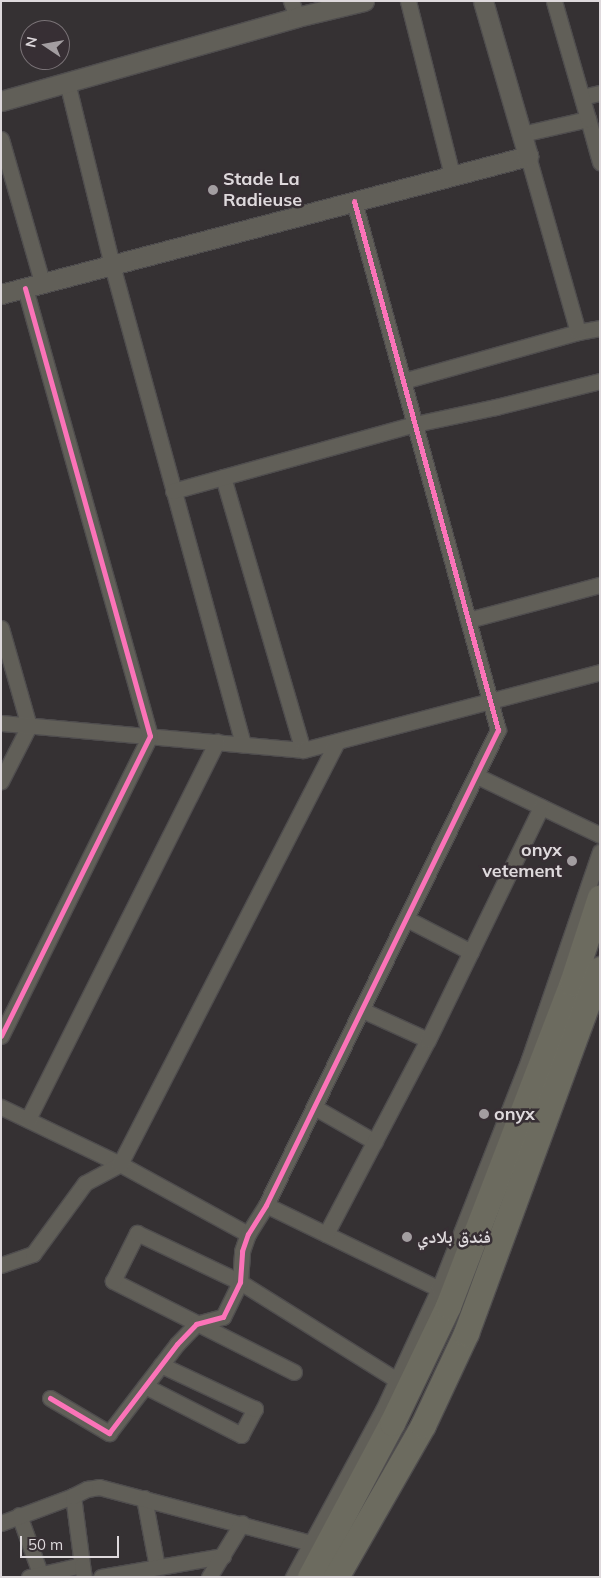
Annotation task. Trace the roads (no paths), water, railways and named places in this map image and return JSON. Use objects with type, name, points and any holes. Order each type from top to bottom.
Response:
[{"type":"highway","points":[[310,1577],[392,1423],[448,1306],[572,983],[600,897]]},
{"type":"highway","points":[[336,1577],[423,1425],[466,1333],[600,969]]},
{"type":"street","points":[[1,101],[67,82],[294,9],[364,1]]},
{"type":"street","points":[[408,1],[452,175]]},
{"type":"street","points":[[484,1],[578,332]]},
{"type":"street","points":[[554,1],[600,162]]},
{"type":"street","points":[[67,82],[112,265],[243,744]]},
{"type":"street","points":[[582,97],[600,93]]},
{"type":"street","points":[[522,134],[588,119]]},
{"type":"street","points":[[1,139],[34,285],[150,736],[1,1036]]},
{"type":"street","points":[[1,294],[528,156]]},
{"type":"street","points":[[50,1398],[109,1433],[161,1365],[196,1324],[223,1317],[240,1282],[242,1251],[248,1234],[266,1205],[498,730],[354,201]]},
{"type":"street","points":[[403,381],[578,332],[600,328]]},
{"type":"street","points":[[173,491],[415,424],[496,407],[600,381]]},
{"type":"street","points":[[223,477],[303,750]]},
{"type":"street","points":[[468,620],[600,585]]},
{"type":"street","points":[[1,628],[29,726],[1,781]]},
{"type":"street","points":[[1,723],[303,750],[600,672]]},
{"type":"street","points":[[28,1119],[217,742]]},
{"type":"street","points":[[1,1265],[33,1254],[85,1183],[120,1164],[337,742]]},
{"type":"street","points":[[477,776],[600,835]]},
{"type":"street","points":[[326,1234],[428,1040],[541,807]]},
{"type":"street","points":[[292,1577],[397,1380],[439,1289],[529,1058],[600,852]]},
{"type":"street","points":[[407,919],[470,952]]},
{"type":"street","points":[[362,1010],[428,1040]]},
{"type":"street","points":[[1,1107],[120,1164],[248,1234]]},
{"type":"street","points":[[314,1107],[375,1142]]},
{"type":"street","points":[[266,1205],[439,1289]]},
{"type":"street","points":[[294,1372],[113,1281],[137,1233],[240,1282],[397,1380]]},
{"type":"street","points":[[145,1386],[241,1435],[254,1408],[161,1365]]},
{"type":"street","points":[[1,1523],[87,1489],[99,1487],[242,1523],[311,1543]]},
{"type":"street","points":[[18,1515],[34,1575],[83,1571],[73,1496]]},
{"type":"street","points":[[144,1498],[157,1568]]},
{"type":"street","points":[[209,1577],[242,1523]]},
{"type":"street","points":[[102,1577],[223,1556]]},
{"type":"place","name":"Stade La Radieuse","points":[[213,190]]},
{"type":"place","name":"onyx vetement","points":[[572,861]]},
{"type":"place","name":"onyx","points":[[484,1114]]},
{"type":"place","name":"فندق بلادي","points":[[407,1237]]}]
